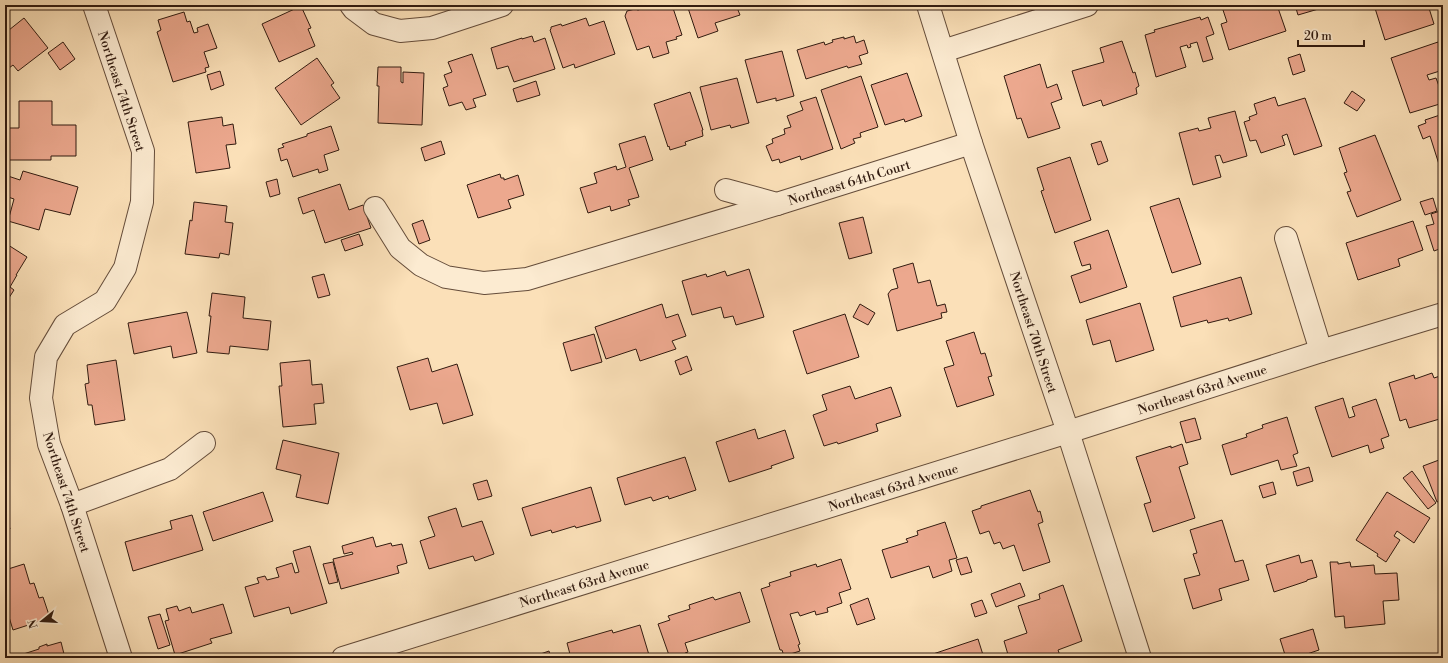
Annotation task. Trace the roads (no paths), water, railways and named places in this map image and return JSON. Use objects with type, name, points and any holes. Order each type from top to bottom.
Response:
[{"type":"street","name":"Northeast 74th Street","points":[[94,5],[143,151],[142,202],[125,268],[104,301],[65,325],[46,357],[41,398],[49,444],[72,505],[122,658]]},
{"type":"street","points":[[351,5],[374,24],[400,31],[432,28],[502,5]]},
{"type":"street","name":"Northeast 70th Street","points":[[928,5],[971,143],[1068,432],[1140,658]]},
{"type":"street","points":[[943,51],[1087,5]]},
{"type":"street","name":"Northeast 64th Court","points":[[726,190],[777,204],[971,143]]},
{"type":"street","points":[[375,208],[400,248],[421,264],[446,277],[484,284],[527,278],[777,204]]},
{"type":"street","points":[[1286,238],[1321,350]]},
{"type":"street","name":"Northeast 63rd Avenue","points":[[343,658],[1068,432],[1321,350],[1443,314]]},
{"type":"street","points":[[72,505],[170,469],[204,443]]}]
